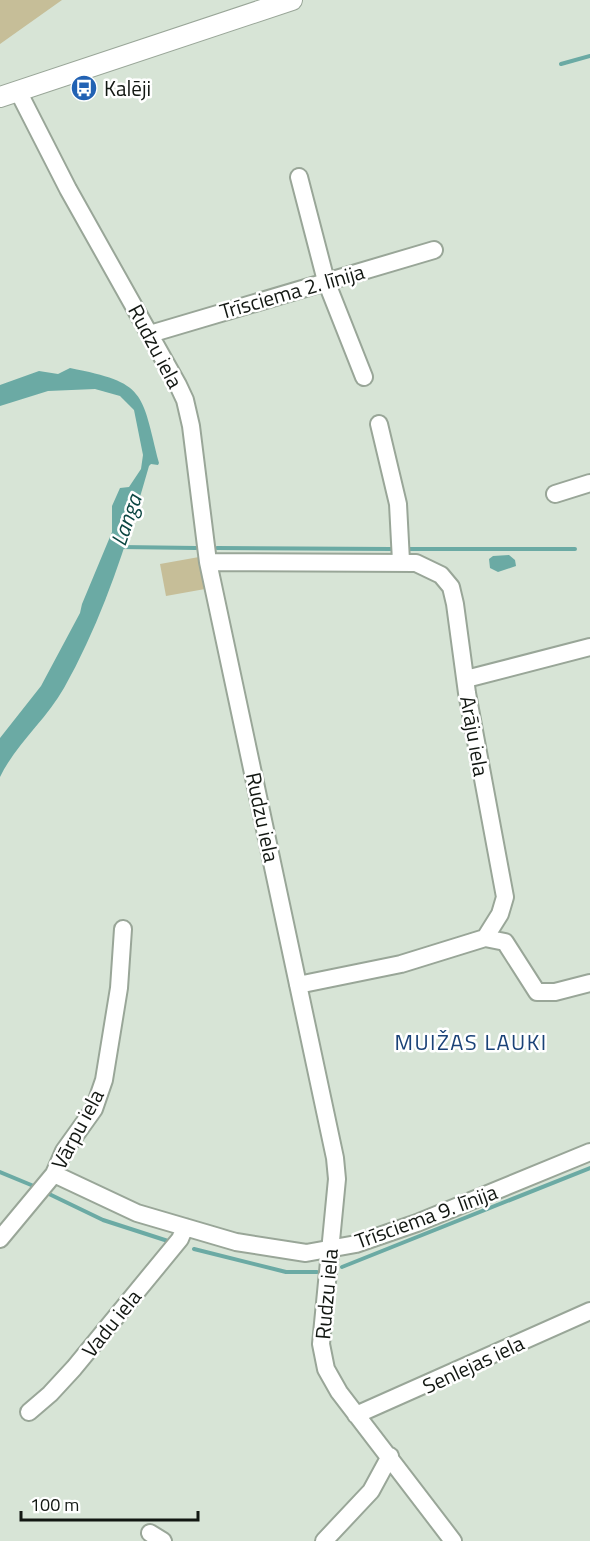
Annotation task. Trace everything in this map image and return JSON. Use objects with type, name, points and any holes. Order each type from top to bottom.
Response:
[{"type":"main road","points":[[9,94],[292,0]]},
{"type":"street","name":"Rudzu iela","points":[[9,94],[58,170],[150,334],[185,399],[189,412],[208,562],[335,1158],[337,1179],[321,1344],[326,1369],[356,1415],[390,1456],[453,1541]]},
{"type":"street","points":[[299,177],[326,281],[364,377]]},
{"type":"street","name":"Trīsciema 2. līnija","points":[[150,334],[434,250]]},
{"type":"street","points":[[379,424],[398,504],[401,561]]},
{"type":"street","points":[[555,494],[590,483]]},
{"type":"street","name":"Arāju iela","points":[[208,562],[401,561],[429,567],[441,575],[451,587],[505,897],[500,914],[485,938]]},
{"type":"street","points":[[466,679],[590,647]]},
{"type":"street","name":"Vārpu iela","points":[[0,1239],[54,1174],[64,1151],[94,1108],[104,1080],[119,987],[123,929]]},
{"type":"street","points":[[298,985],[402,964],[485,938],[505,942],[537,992],[555,992],[590,983]]},
{"type":"street","name":"Trīsciema 9. līnija","points":[[54,1174],[137,1213],[236,1242],[306,1253],[356,1244],[417,1223],[590,1152]]},
{"type":"street","name":"Vadu iela","points":[[28,1412],[50,1394],[74,1368],[180,1239],[185,1227]]},
{"type":"street","name":"Senlejas iela","points":[[356,1415],[590,1311]]},
{"type":"street","points":[[324,1541],[371,1491],[390,1456]]},
{"type":"shaded area","points":[[0,0],[62,0],[0,44]]},
{"type":"shaded area","points":[[199,557],[205,589],[166,596],[160,564]]},
{"type":"water","name":"Langa","points":[[70,368],[113,379],[136,394],[148,420],[159,463],[149,466],[113,580],[78,662],[57,700],[14,754],[0,777],[0,738],[41,686],[80,613],[112,532],[112,506],[120,488],[129,487],[141,469],[143,455],[134,410],[120,396],[95,389],[48,391],[0,406],[0,385],[39,371],[58,374]]},
{"type":"water","points":[[509,555],[515,560],[516,566],[498,572],[490,568],[489,559],[493,556]]},
{"type":"waterway","points":[[561,64],[590,56]]},
{"type":"waterway","name":"Langa","points":[[121,547],[196,548]]},
{"type":"waterway","points":[[217,548],[391,549]]},
{"type":"waterway","points":[[410,549],[575,549]]},
{"type":"waterway","points":[[342,1267],[590,1168]]},
{"type":"waterway","points":[[0,1172],[36,1187]]},
{"type":"waterway","points":[[47,1193],[103,1220],[171,1242]]},
{"type":"waterway","points":[[194,1249],[286,1272],[317,1272]]},
{"type":"place","name":"Kalēji","points":[[84,88]]},
{"type":"district","name":"MUIŽAS LAUKI","points":[[471,1042]]}]
